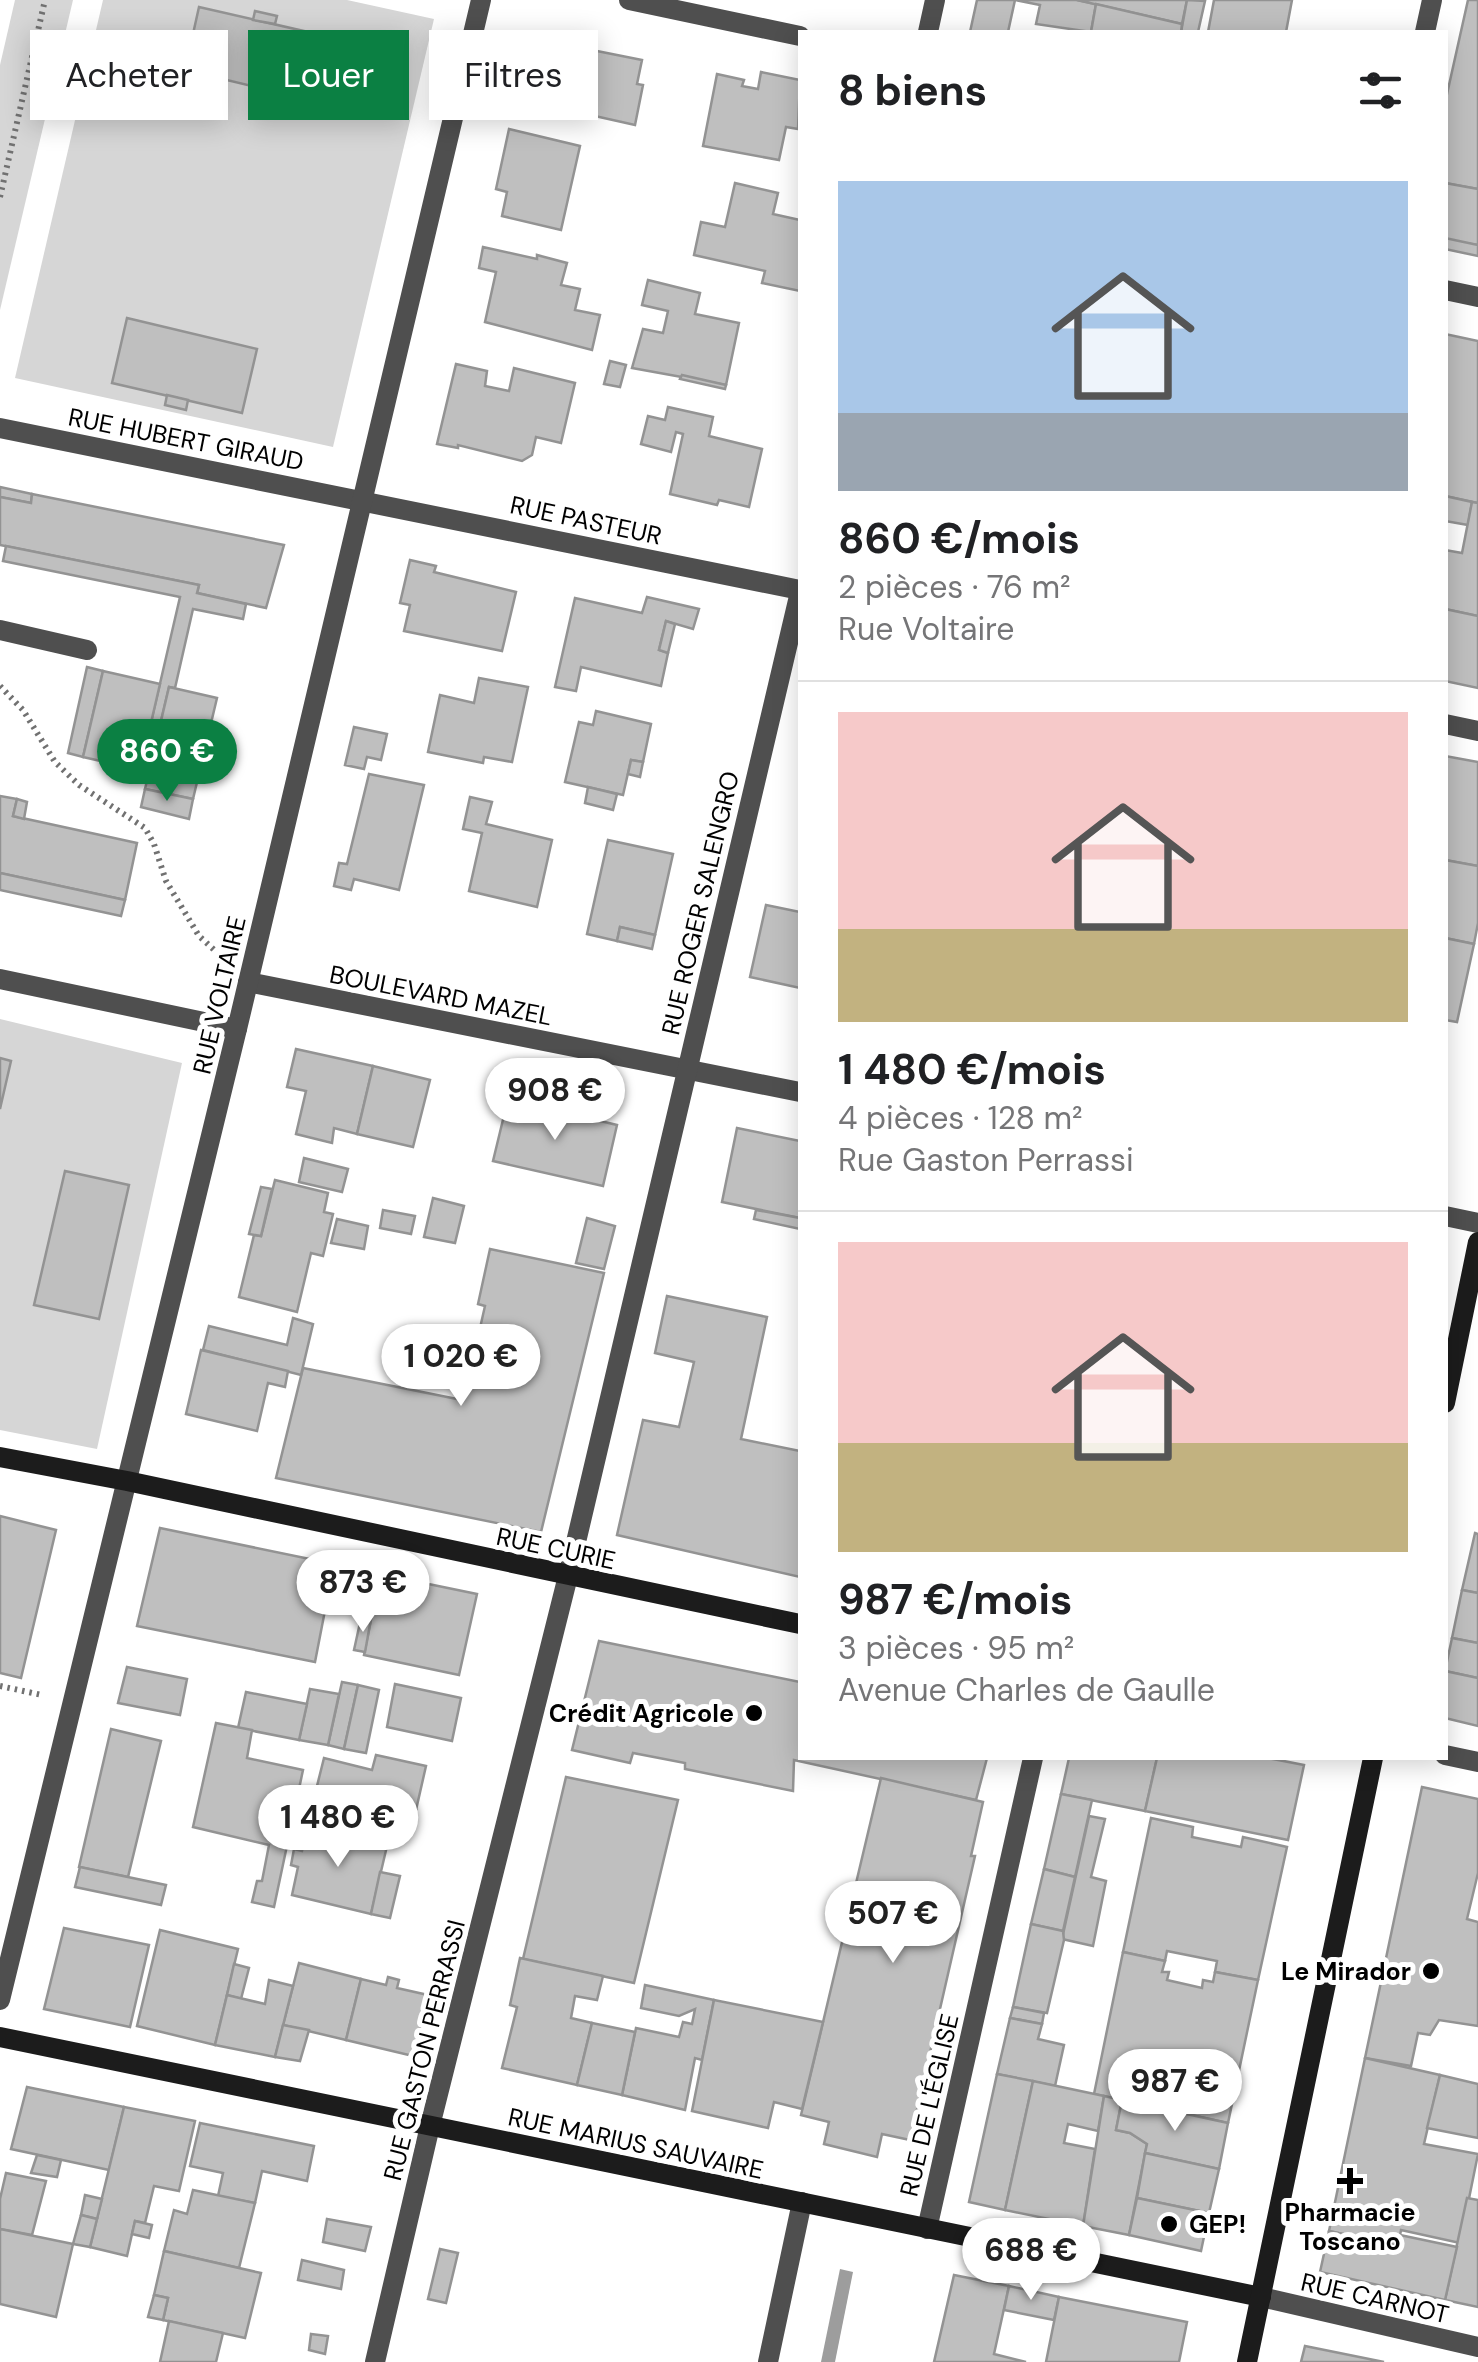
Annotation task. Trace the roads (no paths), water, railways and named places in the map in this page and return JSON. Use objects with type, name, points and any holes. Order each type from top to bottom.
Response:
[{"type":"main road","points":[[1448,1388],[1478,1242]]},
{"type":"main road","name":"RUE CURIE","points":[[0,1457],[798,1624]]},
{"type":"main road","points":[[1247,2362],[1372,1760]]},
{"type":"main road","name":"RUE MARIUS SAUVAIRE","points":[[0,2037],[1261,2297]]},
{"type":"street","name":"RUE VOLTAIRE","points":[[0,2000],[237,1030],[480,0]]},
{"type":"street","points":[[629,0],[798,36]]},
{"type":"street","points":[[928,30],[935,0]]},
{"type":"street","points":[[1425,30],[1432,0]]},
{"type":"street","points":[[1448,291],[1478,297]]},
{"type":"street","name":"RUE HUBERT GIRAUD","points":[[0,428],[362,499]]},
{"type":"street","name":"RUE PASTEUR","points":[[362,499],[798,591]]},
{"type":"street","name":"RUE ROGER SALENGRO","points":[[568,1576],[798,599]]},
{"type":"street","points":[[0,630],[88,650]]},
{"type":"street","points":[[1448,725],[1478,731]]},
{"type":"street","points":[[0,979],[237,1030]]},
{"type":"street","name":"BOULEVARD MAZEL","points":[[248,982],[798,1092]]},
{"type":"street","points":[[1448,1217],[1478,1222]]},
{"type":"street","name":"RUE GASTON PERRASSI","points":[[375,2362],[568,1576]]},
{"type":"street","points":[[1448,1756],[1478,1762]]},
{"type":"street","name":"RUE DE L'ÉGLISE","points":[[927,2229],[1033,1760]]},
{"type":"street","points":[[768,2362],[802,2202]]},
{"type":"street","name":"RUE CARNOT","points":[[1261,2297],[1478,2347]]},
{"type":"place","name":"Crédit Agricole","points":[[754,1713]]},
{"type":"place","name":"Le Mirador","points":[[1431,1971]]},
{"type":"place","name":"Pharmacie Toscano","points":[[1350,2181]]},
{"type":"place","name":"GEP!","points":[[1169,2224]]}]
